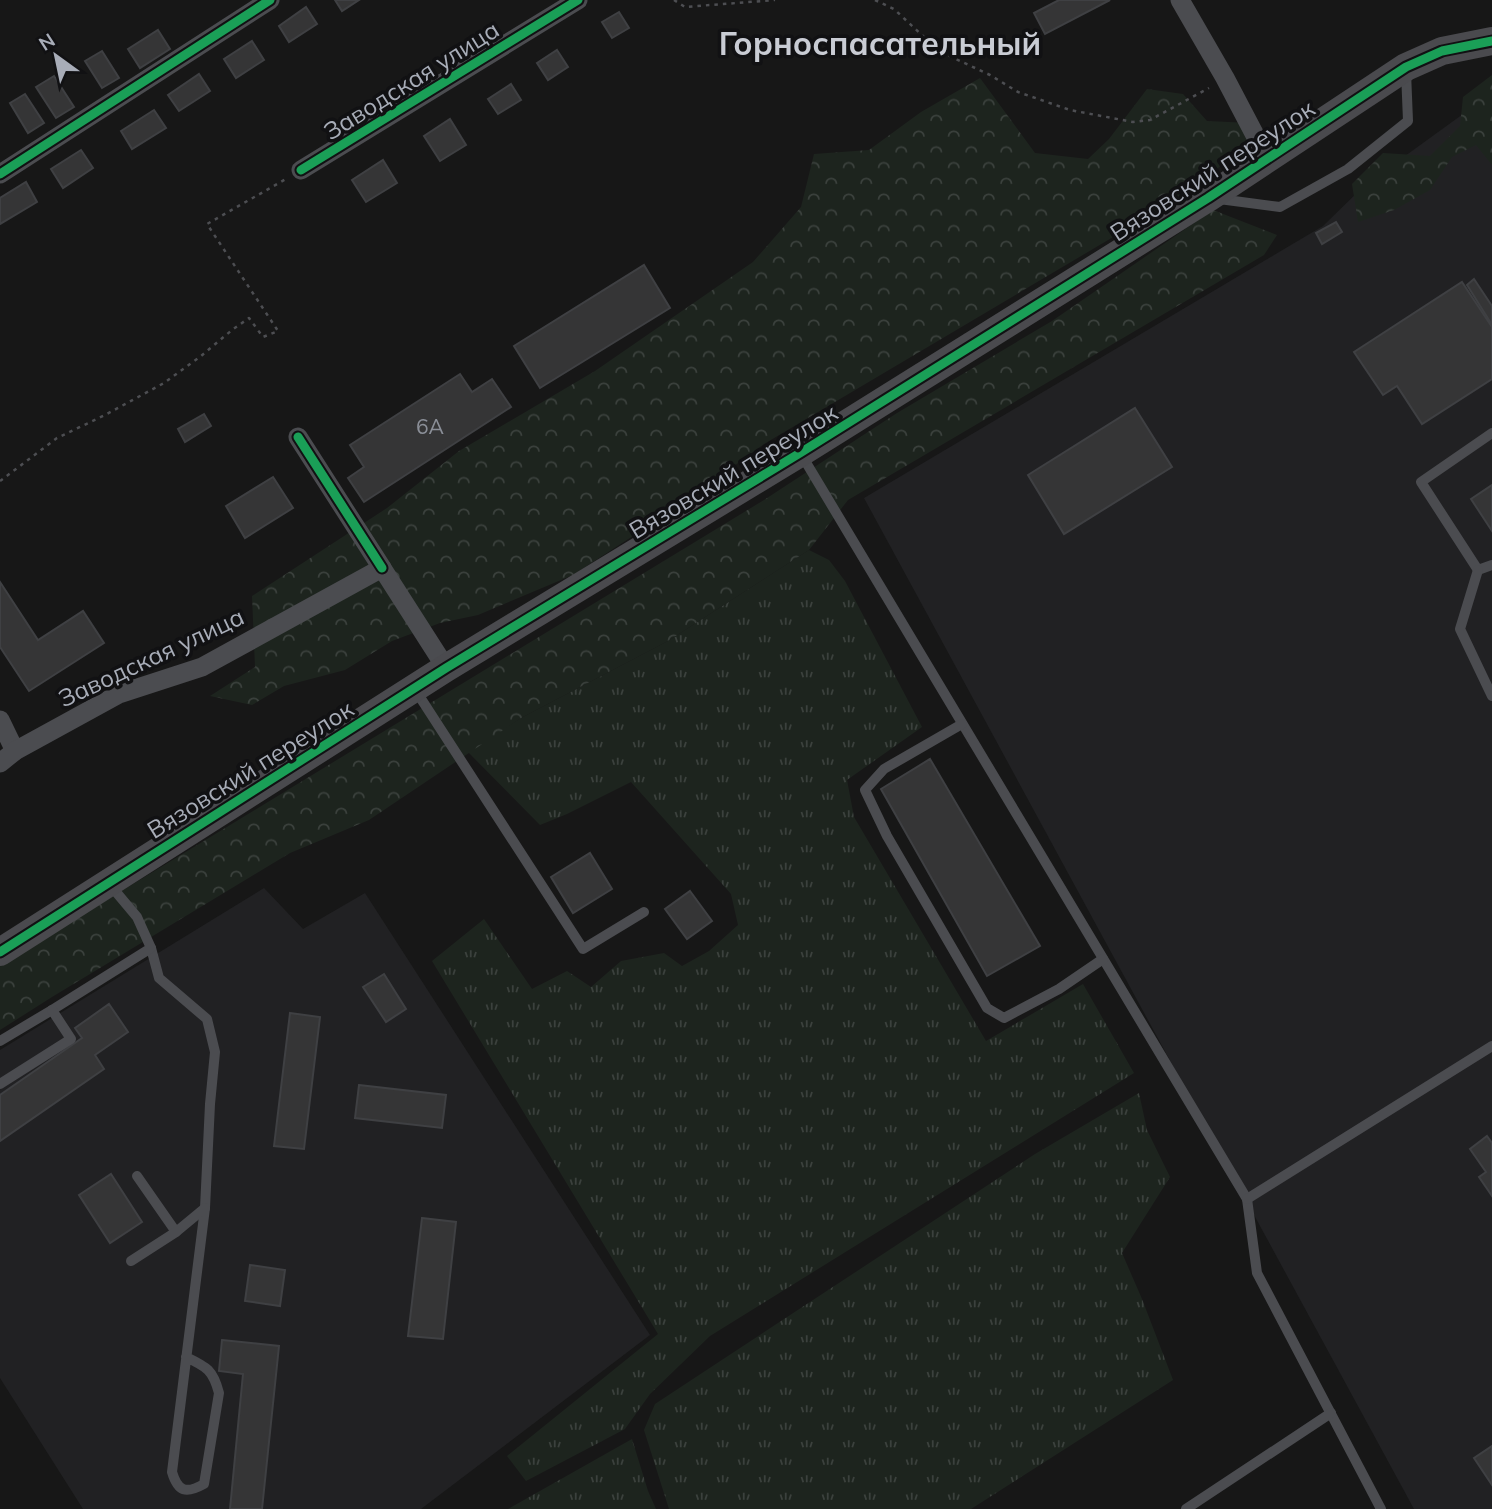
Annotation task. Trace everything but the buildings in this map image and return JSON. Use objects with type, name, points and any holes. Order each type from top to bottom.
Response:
[{"type":"street","points":[[0,174],[270,0]]},
{"type":"street","name":"Заводская улица","points":[[301,170],[578,0]]},
{"type":"street","points":[[1180,0],[1267,158]]},
{"type":"street","name":"Вязовский переулок","points":[[0,952],[446,668],[800,453],[1208,198],[1406,67],[1442,51],[1492,41]]},
{"type":"street","points":[[298,437],[446,668]]},
{"type":"street","name":"Заводская улица","points":[[0,720],[8,757],[118,694],[202,667],[382,568]]},
{"type":"lane","points":[[1208,198],[1280,207],[1348,169],[1408,121],[1406,67]]},
{"type":"lane","points":[[1492,433],[1421,482],[1478,570],[1460,629],[1492,696]]},
{"type":"lane","points":[[800,453],[1247,1199],[1257,1273],[1381,1509]]},
{"type":"lane","points":[[1478,570],[1492,565]]},
{"type":"lane","points":[[414,688],[583,949],[644,912]]},
{"type":"lane","points":[[962,723],[884,769],[865,790],[887,836],[986,1008],[1004,1018],[1059,989],[1103,959]]},
{"type":"lane","points":[[108,882],[136,916],[151,948],[159,978],[207,1018],[215,1052],[205,1208],[186,1357],[172,1472],[175,1483],[183,1489],[194,1489],[204,1484],[219,1393],[215,1380],[204,1366],[186,1357]]},
{"type":"lane","points":[[0,1041],[151,948]]},
{"type":"lane","points":[[0,1084],[71,1039],[52,1010]]},
{"type":"lane","points":[[1247,1199],[1492,1046]]},
{"type":"lane","points":[[136,1176],[176,1232]]},
{"type":"lane","points":[[131,1261],[176,1232],[205,1208]]},
{"type":"lane","points":[[1186,1509],[1331,1413]]},
{"type":"path","points":[[674,0],[685,7],[775,0]]},
{"type":"path","points":[[875,0],[894,9],[939,51],[990,75],[1018,92],[1069,110],[1133,122],[1150,120],[1225,78]]},
{"type":"path","points":[[0,481],[57,438],[164,383],[249,318],[263,337],[278,331],[207,224],[301,170]]},
{"type":"shaded area","points":[[1492,93],[1492,1509],[1414,1509],[864,498],[1323,226],[1365,185]]},
{"type":"shaded area","points":[[264,888],[303,929],[365,893],[650,1335],[421,1509],[83,1509],[0,1378],[0,1050]]},
{"type":"green space","points":[[1492,75],[1492,165],[1476,145],[1452,157],[1430,190],[1394,210],[1358,222],[1352,184],[1383,153],[1430,156],[1460,126],[1463,97]]},
{"type":"green space","points":[[980,78],[1035,153],[1088,159],[1109,139],[1147,89],[1183,94],[1207,121],[1249,123],[1252,141],[1184,195],[764,444],[682,504],[573,575],[478,615],[440,623],[392,641],[345,670],[284,686],[252,705],[210,696],[255,667],[252,596],[387,508],[459,451],[595,371],[753,262],[801,207],[814,154],[869,150],[921,112]]},
{"type":"green space","points":[[1213,210],[1277,235],[1264,255],[848,500],[809,550],[668,641],[521,718],[369,820],[290,853],[0,1030],[0,965],[764,500],[897,413],[1052,321]]},
{"type":"green space","points":[[809,550],[829,560],[845,581],[922,727],[847,780],[854,817],[986,1041],[1083,984],[1134,1073],[710,1336],[650,1394],[625,1429],[526,1481],[507,1456],[658,1334],[432,961],[484,919],[532,989],[567,971],[591,987],[621,961],[664,953],[682,966],[709,951],[738,925],[731,894],[631,782],[540,825],[468,752],[521,718],[668,641]]},
{"type":"green space","points":[[1139,1093],[1147,1130],[1170,1177],[1122,1253],[1173,1380],[971,1509],[669,1509],[644,1430],[655,1404],[1035,1154]]},
{"type":"green space","points":[[632,1439],[656,1509],[508,1509]]},
{"type":"cycle path","points":[[0,174],[270,0]]},
{"type":"cycle path","points":[[301,170],[578,0]]},
{"type":"cycle path","points":[[0,952],[446,668],[800,453],[1208,198],[1406,67],[1442,51],[1492,41]]},
{"type":"cycle path","points":[[298,437],[382,568]]},
{"type":"district","name":"Горноспасательный","points":[[880,43]]}]
